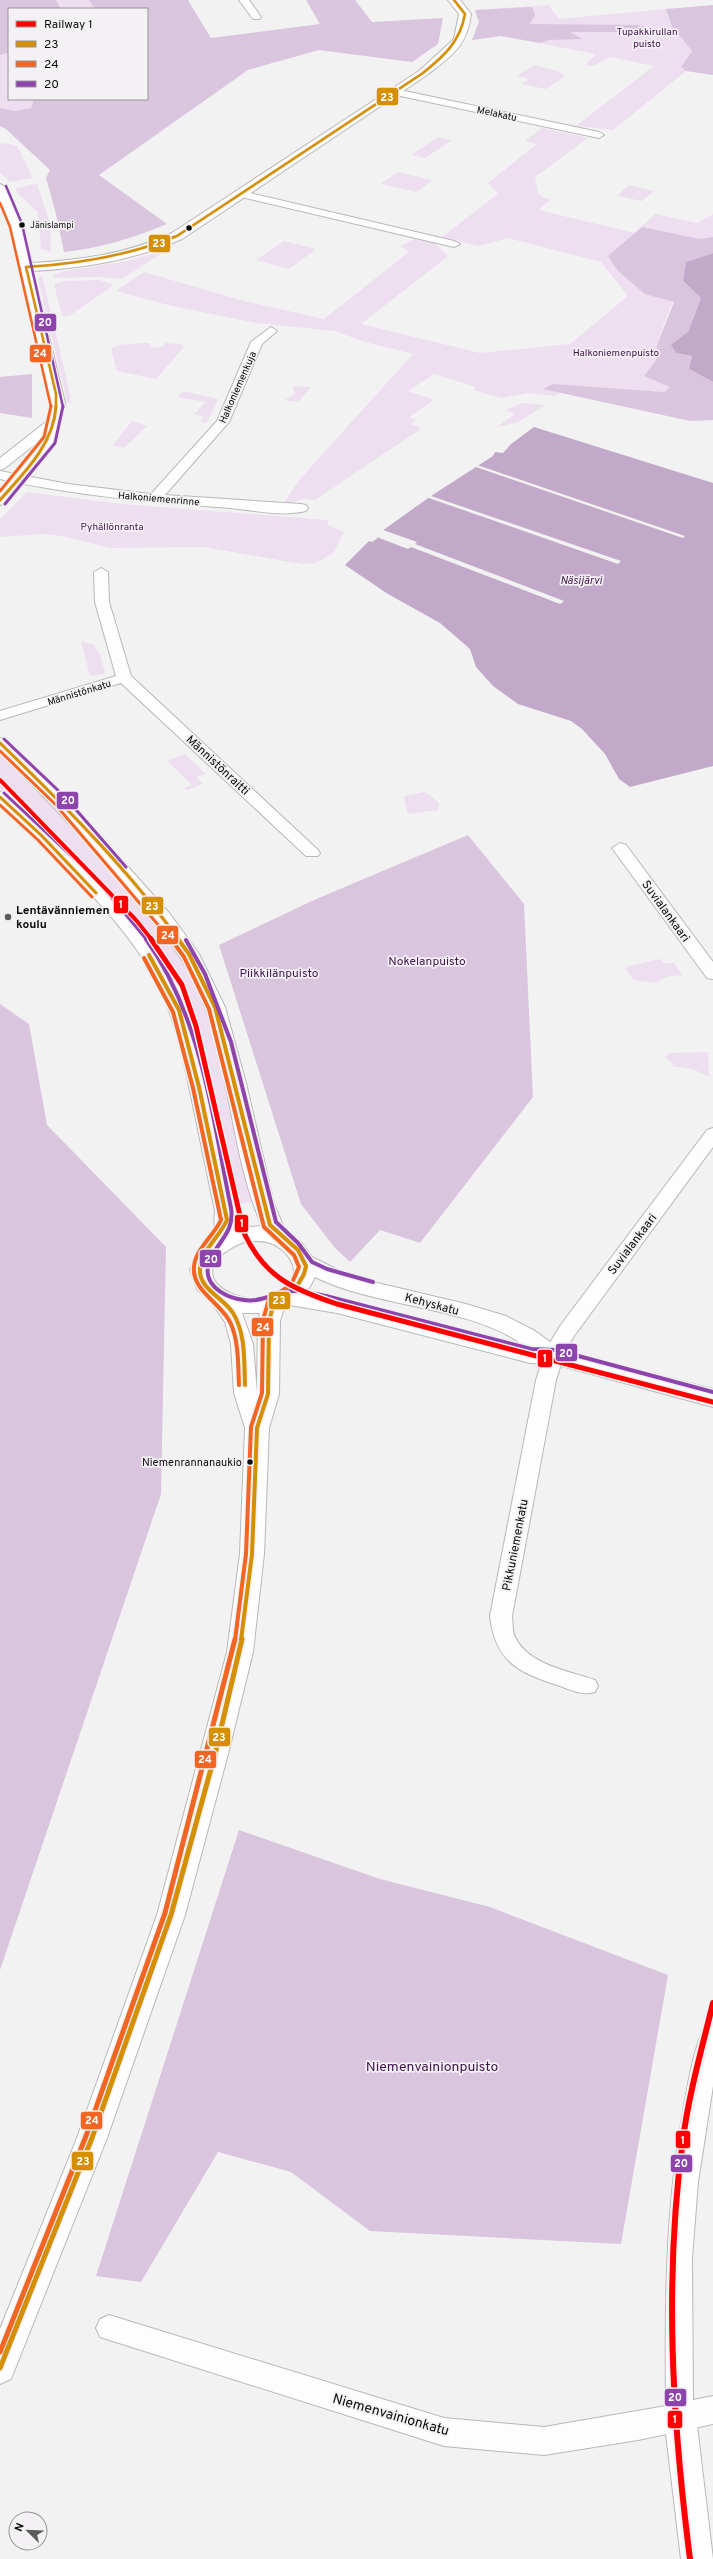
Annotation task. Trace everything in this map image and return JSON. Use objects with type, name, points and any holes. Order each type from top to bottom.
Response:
[{"type":"main road","points":[[26,267],[99,261],[149,249],[177,236],[423,73],[452,49],[459,40],[463,30],[465,14],[454,0]]},
{"type":"main road","points":[[0,188],[10,207],[26,267],[56,394],[56,420],[50,440],[0,500]]},
{"type":"main road","points":[[0,465],[56,420]]},
{"type":"main road","points":[[0,743],[59,800],[162,918],[189,954],[215,1007],[236,1083],[264,1204],[277,1236]]},
{"type":"main road","points":[[0,797],[42,836],[132,931],[156,966],[179,1010],[199,1087],[226,1211],[225,1230],[215,1245],[205,1256],[200,1267],[202,1280],[209,1291],[232,1311],[242,1338],[245,1394],[257,1428]]},
{"type":"main road","points":[[0,2368],[94,2130],[171,1914],[196,1826],[240,1652],[252,1554],[257,1428],[268,1394],[269,1321],[280,1300],[302,1281],[305,1263],[300,1252],[290,1243],[277,1236],[257,1233],[244,1234],[228,1238],[215,1245]]},
{"type":"main road","name":"Kehyskatu","points":[[305,1263],[324,1273],[349,1282],[464,1312],[498,1323],[537,1341],[554,1356]]},
{"type":"main road","points":[[221,1300],[238,1306],[256,1307],[280,1300]]},
{"type":"main road","name":"Kehyskatu","points":[[280,1300],[336,1305],[530,1356],[554,1356],[713,1398]]},
{"type":"main road","points":[[680,2417],[697,2559]]},
{"type":"street","points":[[244,0],[256,17]]},
{"type":"street","name":"Melakatu","points":[[395,92],[599,135]]},
{"type":"street","points":[[241,194],[454,244]]},
{"type":"street","name":"Halkoniemenkuja","points":[[155,498],[223,422],[257,342],[271,331]]},
{"type":"street","name":"Halkoniemenrinne","points":[[0,474],[73,490],[276,508],[301,508]]},
{"type":"street","name":"Männistönkatu","points":[[0,716],[124,678],[102,602],[101,572]]},
{"type":"street","name":"Männistönraitti","points":[[124,678],[312,853]]},
{"type":"street","name":"Suvialankaari","points":[[620,848],[713,974]]},
{"type":"street","name":"Suvialankaari","points":[[554,1356],[567,1331],[713,1134]]},
{"type":"street","name":"Pikkuniemenkatu","points":[[554,1356],[546,1380],[501,1616],[503,1637],[512,1652],[530,1666],[587,1686]]},
{"type":"street","points":[[680,2417],[678,2331],[682,2224],[691,2139],[713,2035]]},
{"type":"street","name":"Niemenvainionkatu","points":[[109,2328],[444,2432],[544,2441],[713,2410]]},
{"type":"green space","points":[[0,0],[56,0],[60,8],[8,8],[8,53],[0,55]]},
{"type":"green space","points":[[56,0],[89,0],[94,8],[60,8]]},
{"type":"green space","points":[[89,0],[188,0],[211,38],[320,24],[306,0],[355,0],[372,22],[443,18],[438,44],[412,62],[319,50],[248,70],[99,175],[167,224],[117,242],[64,252],[56,214],[46,178],[50,170],[6,129],[0,126],[0,108],[15,111],[31,108],[34,100],[148,100],[148,8],[94,8]]},
{"type":"green space","name":"Tupakkirullan puisto","points":[[548,5],[559,19],[666,9],[672,27],[692,51],[681,67],[686,71],[613,130],[576,126],[654,66],[610,57],[593,66],[585,65],[596,54],[501,36],[472,40],[479,22],[475,10]]},
{"type":"green space","points":[[713,5],[713,75],[686,71],[681,67],[692,51],[672,27],[666,9]]},
{"type":"green space","points":[[532,7],[535,15],[530,24],[639,25],[648,28],[616,32],[570,32],[582,39],[549,40],[540,43],[501,36],[472,40],[479,22],[475,10]]},
{"type":"green space","points":[[8,53],[8,100],[34,100],[31,108],[15,111],[0,108],[0,55]]},
{"type":"green space","points":[[534,65],[557,71],[565,76],[546,89],[521,84],[529,79],[517,76]]},
{"type":"green space","name":"Halkoniemenpuisto","points":[[542,128],[588,138],[535,177],[538,194],[550,200],[538,210],[635,233],[655,214],[697,223],[713,214],[713,237],[699,239],[665,321],[657,345],[656,360],[644,376],[670,386],[664,392],[573,386],[555,396],[527,393],[502,398],[473,390],[476,387],[434,374],[408,391],[434,400],[409,417],[416,420],[411,424],[421,428],[418,431],[315,500],[305,499],[282,505],[301,478],[413,354],[365,342],[335,331],[256,323],[168,305],[116,291],[144,272],[244,301],[324,319],[409,252],[401,246],[414,239],[434,243],[448,256],[361,324],[480,353],[570,344],[628,296],[601,262],[508,238],[478,246],[442,237],[498,194],[488,183],[537,144],[525,141]]},
{"type":"green space","points":[[438,137],[452,140],[425,158],[411,155]]},
{"type":"green space","points":[[5,143],[17,146],[33,178],[10,182],[0,172],[0,144]]},
{"type":"green space","points":[[398,172],[432,180],[417,192],[381,184]]},
{"type":"green space","points":[[37,184],[50,223],[51,252],[41,249],[38,212],[19,195],[15,188]]},
{"type":"green space","points":[[629,185],[654,191],[642,201],[617,196]]},
{"type":"green space","points":[[642,227],[699,239],[713,237],[713,253],[686,262],[683,281],[701,298],[688,332],[676,353],[692,356],[689,369],[713,382],[713,420],[690,421],[543,389],[553,384],[664,392],[670,387],[644,376],[656,360],[657,345],[674,302],[645,294],[618,271],[608,256]]},
{"type":"green space","points":[[284,241],[316,249],[289,269],[256,260]]},
{"type":"green space","points":[[165,251],[122,279],[101,277],[54,278],[52,276],[65,271],[122,262]]},
{"type":"green space","points":[[42,275],[71,403],[67,402],[38,278]]},
{"type":"green space","points":[[100,280],[114,285],[69,316],[62,316],[54,284],[64,281]]},
{"type":"green space","points":[[149,343],[151,348],[164,347],[165,343],[181,344],[184,347],[156,379],[117,371],[111,349],[118,345]]},
{"type":"green space","points":[[32,374],[32,418],[0,413],[0,377]]},
{"type":"green space","points":[[293,386],[311,387],[298,402],[285,400],[295,394]]},
{"type":"green space","points":[[183,391],[218,399],[207,423],[200,422],[204,417],[194,414],[206,402],[177,397]]},
{"type":"green space","points":[[522,403],[546,405],[516,423],[497,427],[515,414],[506,410]]},
{"type":"green space","points":[[132,421],[147,426],[124,448],[113,445]]},
{"type":"green space","name":"Pyhällönranta","points":[[27,492],[122,504],[327,520],[329,526],[344,532],[333,553],[316,563],[302,564],[204,547],[110,548],[67,537],[44,534],[0,537],[0,519]]},
{"type":"green space","points":[[81,641],[94,645],[101,657],[105,674],[90,676]]},
{"type":"green space","points":[[0,754],[35,791],[59,809],[109,865],[179,950],[208,1003],[256,1202],[231,1205],[184,1004],[28,815],[0,790]]},
{"type":"green space","points":[[185,754],[206,774],[196,777],[203,784],[187,790],[184,788],[192,785],[167,761]]},
{"type":"green space","points":[[425,792],[439,803],[438,810],[408,814],[404,796]]},
{"type":"green space","name":"Nokelanpuisto","points":[[468,835],[524,904],[533,1097],[420,1243],[380,1230],[350,1262],[335,1248],[301,1204],[219,945],[314,900]]},
{"type":"green space","points":[[661,959],[664,963],[674,963],[682,975],[666,977],[656,983],[634,980],[625,969],[629,966]]},
{"type":"green space","points":[[0,1004],[29,1024],[47,1125],[166,1247],[161,1494],[0,1970]]},
{"type":"green space","points":[[670,1053],[708,1053],[709,1077],[693,1069],[672,1066],[673,1064],[665,1057]]},
{"type":"green space","name":"Niemenvainionpuisto","points":[[239,1830],[380,1879],[490,1907],[668,1975],[621,2244],[370,2231],[291,2172],[218,2152],[141,2282],[96,2276]]},
{"type":"water","points":[[713,253],[713,382],[689,369],[692,356],[676,353],[671,345],[688,332],[701,298],[683,281],[686,262]]},
{"type":"water","name":"Näsijärvi","points":[[534,427],[713,483],[713,766],[630,787],[619,779],[605,754],[582,729],[571,721],[518,704],[493,686],[476,667],[470,649],[440,623],[388,594],[345,565],[369,541],[372,542],[378,538],[375,536],[431,496],[493,456],[495,452],[503,453],[511,444]]},
{"type":"pier","points":[[475,464],[685,536],[683,538],[473,466]]},
{"type":"pier","points":[[429,495],[621,561],[618,564],[426,497]]},
{"type":"pier","points":[[383,530],[417,542],[415,544],[564,601],[560,604],[411,547],[408,549],[374,536]]},
{"type":"rail line","name":"1","points":[[0,780],[136,920],[162,953],[182,985],[196,1026],[244,1233],[260,1262],[270,1272],[293,1288],[337,1304],[713,1402]]},
{"type":"rail line","name":"1","points":[[690,2559],[683,2506],[674,2401],[671,2296],[673,2244],[683,2138],[693,2087],[713,2003]]},
{"type":"transit line","name":"23","points":[[26,267],[103,259],[141,250],[177,236],[423,73],[439,60],[456,42],[463,25],[465,14],[454,0]]},
{"type":"transit line","name":"20","points":[[5,504],[55,443],[64,403],[22,224],[6,186]]},
{"type":"transit line","name":"24","points":[[0,203],[10,227],[52,403],[44,437],[0,491]]},
{"type":"transit line","name":"23","points":[[0,500],[40,452],[52,426],[55,411],[56,394],[26,267]]},
{"type":"transit line","name":"20","points":[[4,739],[64,796],[126,867]]},
{"type":"transit line","name":"23","points":[[0,743],[59,800],[163,918],[189,954],[215,1007],[270,1225],[276,1233],[298,1250],[304,1258],[306,1266],[301,1281],[296,1288],[282,1299],[274,1303],[269,1321],[268,1394],[257,1428],[252,1554],[240,1652],[215,1754],[171,1915],[92,2138],[0,2368]]},
{"type":"transit line","name":"24","points":[[0,751],[55,804],[158,922],[184,957],[209,1009],[264,1227],[268,1233],[294,1255],[299,1267],[291,1285],[269,1299],[263,1320],[262,1393],[251,1427],[246,1554],[234,1651],[165,1913],[86,2136],[0,2352]]},
{"type":"transit line","name":"20","points":[[4,793],[97,880],[118,904],[139,929],[157,955],[173,982],[181,1000],[199,1056],[233,1219],[230,1230],[210,1260],[207,1272],[213,1286],[227,1296],[255,1300],[293,1291],[326,1296],[531,1349],[556,1350],[713,1392]]},
{"type":"transit line","name":"23","points":[[0,797],[42,836],[96,893]]},
{"type":"transit line","name":"24","points":[[0,805],[38,840],[92,897]]},
{"type":"transit line","name":"20","points":[[186,940],[205,974],[220,1008],[231,1042],[276,1222],[298,1243],[312,1262],[327,1269],[373,1282]]},
{"type":"transit line","name":"23","points":[[149,955],[179,1010],[199,1087],[227,1220],[221,1232],[204,1255],[200,1268],[200,1276],[207,1288],[229,1307],[237,1321],[242,1339],[245,1385]]},
{"type":"transit line","name":"24","points":[[144,958],[173,1012],[193,1088],[221,1220],[198,1254],[194,1267],[195,1276],[197,1284],[207,1296],[225,1312],[229,1319],[235,1335],[239,1385]]},
{"type":"transit line","name":"20","points":[[691,2559],[680,2460],[673,2362],[673,2263],[676,2213],[683,2148],[692,2099],[707,2034]]},
{"type":"place","name":"Jänislampi","points":[[22,225]]},
{"type":"place","name":"Lentävänniemen koulu","points":[[8,917]]},
{"type":"place","name":"Niemenrannanaukio","points":[[250,1462]]},
{"type":"park label","name":"Piikkilänpuisto","points":[[279,973]]}]
